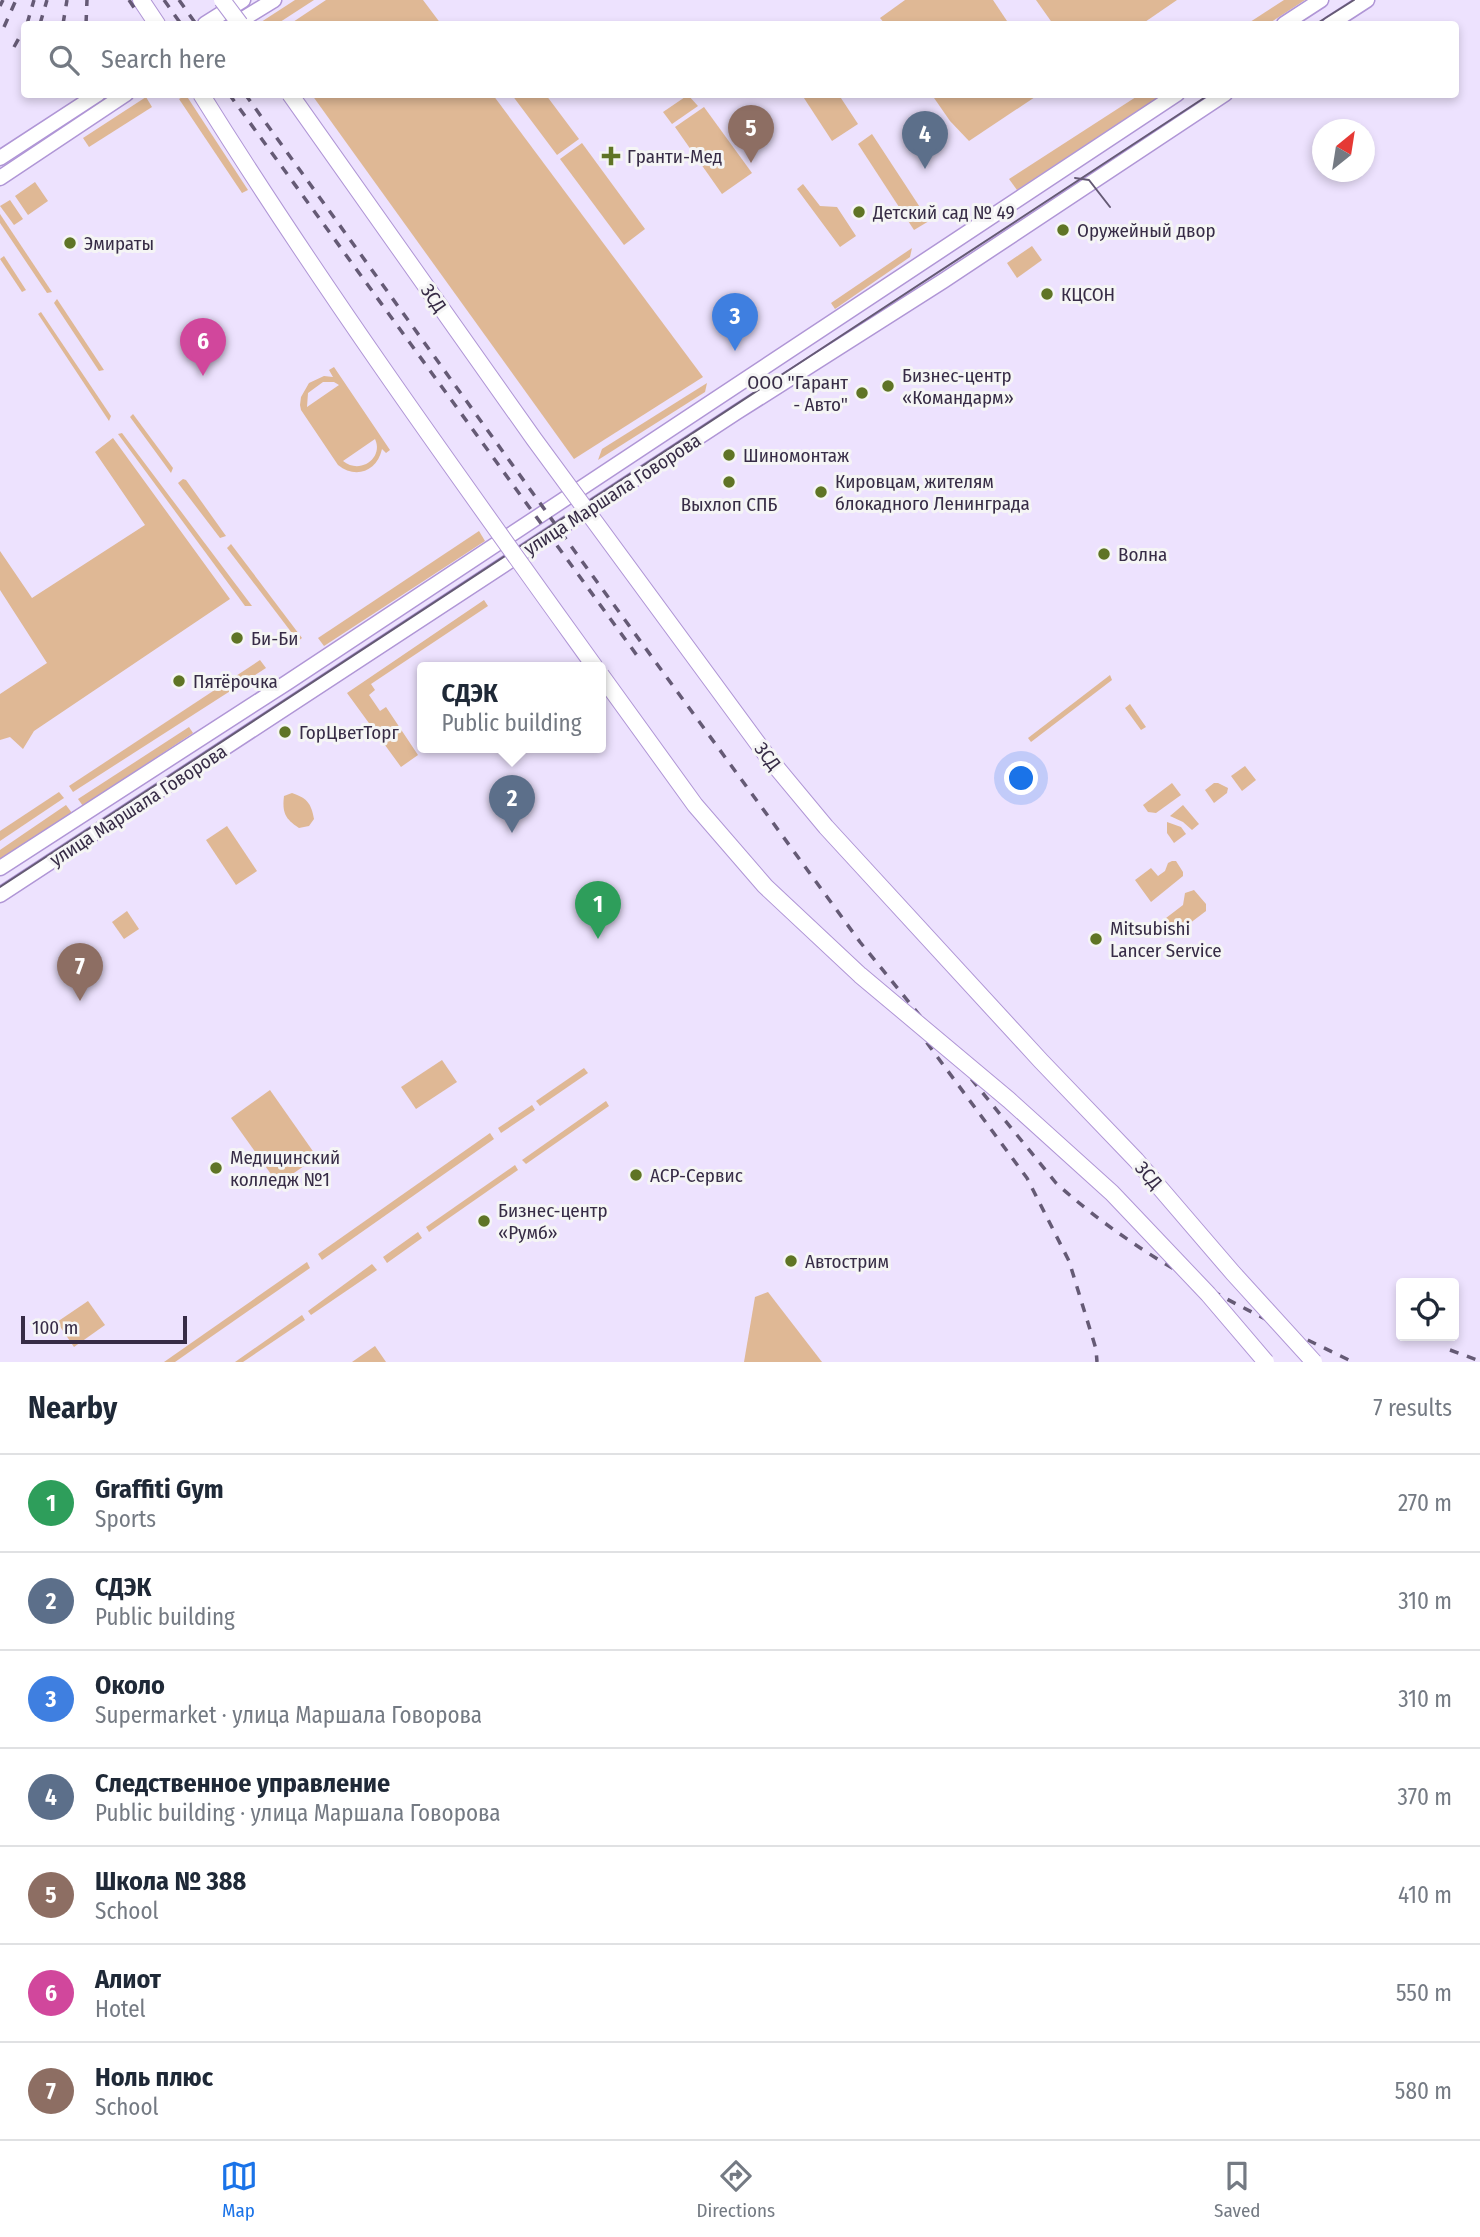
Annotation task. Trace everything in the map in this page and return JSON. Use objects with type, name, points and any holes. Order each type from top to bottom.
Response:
[{"type":"highway","points":[[141,0],[155,21]]},
{"type":"highway","points":[[222,0],[235,21]]},
{"type":"highway","points":[[204,98],[248,169],[460,478],[591,662]]},
{"type":"highway","name":"ЗСД","points":[[293,98],[534,439],[767,756],[826,827],[1136,1160],[1314,1362]]},
{"type":"highway","name":"ЗСД","points":[[606,682],[695,805],[765,886],[860,975],[1009,1100],[1112,1193],[1208,1294],[1266,1362]]},
{"type":"main road","points":[[210,21],[243,0]]},
{"type":"main road","points":[[242,21],[274,0]]},
{"type":"main road","points":[[1289,21],[1321,0]]},
{"type":"main road","points":[[1336,21],[1367,0]]},
{"type":"main road","points":[[0,158],[92,98]]},
{"type":"main road","points":[[0,178],[120,98]]},
{"type":"main road","name":"улица Маршала Говорова","points":[[0,868],[288,682],[1171,98]]},
{"type":"main road","name":"улица Маршала Говорова","points":[[0,895],[737,412],[943,281],[1219,98]]},
{"type":"shaded area","points":[[295,0],[314,0],[282,21],[263,21]]},
{"type":"shaded area","points":[[326,0],[423,0],[439,21],[294,21]]},
{"type":"shaded area","points":[[905,0],[993,0],[1007,21],[882,21],[880,18]]},
{"type":"shaded area","points":[[1036,0],[1177,0],[1146,21],[1051,21]]},
{"type":"shaded area","points":[[1284,0],[1305,0],[1273,21],[1252,21]]},
{"type":"shaded area","points":[[144,98],[152,107],[89,147],[83,138]]},
{"type":"shaded area","points":[[188,98],[248,190],[242,193],[179,99]]},
{"type":"shaded area","points":[[314,98],[495,98],[703,377],[574,459]]},
{"type":"shaded area","points":[[514,98],[548,98],[579,139],[557,155]]},
{"type":"shaded area","points":[[684,98],[691,98],[698,106],[672,124],[663,112]]},
{"type":"shaded area","points":[[804,98],[841,98],[858,124],[832,141]]},
{"type":"shaded area","points":[[934,98],[1034,98],[969,141],[950,121]]},
{"type":"shaded area","points":[[1134,98],[1157,98],[1017,190],[1009,179]]},
{"type":"shaded area","points":[[704,107],[752,173],[722,194],[675,127]]},
{"type":"shaded area","points":[[872,134],[929,221],[914,230],[858,144]]},
{"type":"shaded area","points":[[582,143],[645,229],[624,245],[560,159]]},
{"type":"shaded area","points":[[35,182],[48,201],[28,215],[15,196]]},
{"type":"shaded area","points":[[803,184],[820,206],[837,207],[856,236],[840,247],[797,189]]},
{"type":"shaded area","points":[[10,200],[23,219],[14,225],[0,206]]},
{"type":"shaded area","points":[[0,214],[52,292],[47,293],[0,223]]},
{"type":"shaded area","points":[[1032,246],[1042,260],[1017,278],[1007,263]]},
{"type":"shaded area","points":[[912,248],[910,257],[835,309],[831,303]]},
{"type":"shaded area","points":[[4,256],[26,290],[22,292],[0,259]]},
{"type":"shaded area","points":[[57,299],[104,370],[99,371],[54,303]]},
{"type":"shaded area","points":[[41,312],[111,416],[109,421],[38,314]]},
{"type":"shaded area","points":[[334,367],[390,450],[386,453],[382,449],[375,463],[364,471],[351,472],[338,465],[301,410],[301,397],[309,383],[324,376],[333,377],[329,370]],"holes":[[[323,382],[339,385],[307,407],[308,393]],[[375,439],[376,452],[369,462],[356,466],[343,461]]]},
{"type":"shaded area","points":[[707,383],[705,392],[598,460],[602,449]]},
{"type":"shaded area","points":[[133,414],[173,468],[171,473],[130,417]]},
{"type":"shaded area","points":[[122,433],[252,606],[245,606],[118,434]]},
{"type":"shaded area","points":[[113,438],[230,599],[34,731],[23,749],[10,737],[0,740],[0,694],[47,663],[0,590],[0,551],[32,598],[145,525],[95,452]]},
{"type":"shaded area","points":[[183,479],[226,536],[220,538],[178,483]]},
{"type":"shaded area","points":[[479,531],[485,541],[324,646],[318,638]]},
{"type":"shaded area","points":[[231,544],[302,638],[298,641],[227,548]]},
{"type":"shaded area","points":[[484,600],[488,606],[371,684],[375,690],[369,695],[380,711],[386,707],[418,755],[401,767],[347,693]]},
{"type":"shaded area","points":[[260,660],[266,668],[73,792],[69,786]]},
{"type":"shaded area","points":[[1110,675],[1112,680],[1031,742],[1028,738]]},
{"type":"shaded area","points":[[1130,704],[1146,727],[1141,730],[1125,708]]},
{"type":"shaded area","points":[[189,727],[193,733],[83,806],[78,799]]},
{"type":"shaded area","points":[[1245,766],[1256,780],[1242,791],[1231,776]]},
{"type":"shaded area","points":[[1172,783],[1181,795],[1156,813],[1148,812],[1143,805]]},
{"type":"shaded area","points":[[1214,783],[1228,788],[1227,793],[1214,803],[1205,790]]},
{"type":"shaded area","points":[[59,792],[64,798],[0,841],[0,831]]},
{"type":"shaded area","points":[[292,793],[305,799],[310,805],[314,819],[309,826],[299,828],[286,815],[284,796]]},
{"type":"shaded area","points":[[66,805],[72,813],[0,861],[0,850]]},
{"type":"shaded area","points":[[1183,805],[1199,824],[1192,830],[1170,816]]},
{"type":"shaded area","points":[[1167,822],[1181,827],[1186,834],[1174,843],[1167,833]]},
{"type":"shaded area","points":[[227,826],[257,871],[236,885],[206,840]]},
{"type":"shaded area","points":[[1172,861],[1176,861],[1183,876],[1151,902],[1135,880],[1151,868],[1158,876]]},
{"type":"shaded area","points":[[1194,890],[1206,904],[1206,911],[1177,933],[1166,918],[1183,905],[1185,893]]},
{"type":"shaded area","points":[[127,911],[139,929],[124,939],[112,922]]},
{"type":"shaded area","points":[[442,1060],[457,1082],[416,1109],[401,1087]]},
{"type":"shaded area","points":[[584,1068],[588,1073],[540,1106],[536,1101]]},
{"type":"shaded area","points":[[270,1090],[317,1157],[278,1184],[231,1118]]},
{"type":"shaded area","points":[[606,1101],[609,1106],[526,1164],[522,1160]]},
{"type":"shaded area","points":[[532,1105],[535,1110],[501,1133],[498,1128]]},
{"type":"shaded area","points":[[490,1133],[494,1139],[322,1260],[318,1254]]},
{"type":"shaded area","points":[[515,1165],[518,1170],[429,1232],[426,1227]]},
{"type":"shaded area","points":[[418,1232],[422,1238],[387,1263],[383,1257]]},
{"type":"shaded area","points":[[307,1262],[310,1268],[175,1362],[164,1362]]},
{"type":"shaded area","points":[[372,1264],[377,1270],[311,1315],[308,1311]]},
{"type":"shaded area","points":[[768,1292],[822,1362],[744,1362],[755,1297]]},
{"type":"shaded area","points":[[88,1301],[105,1325],[74,1347],[57,1322]]},
{"type":"shaded area","points":[[302,1315],[305,1320],[243,1362],[235,1362]]},
{"type":"shaded area","points":[[375,1346],[386,1362],[352,1362]]},
{"type":"tram line","points":[[1321,21],[1354,0]]},
{"type":"tram line","points":[[0,887],[1204,98]]},
{"type":"tram line","points":[[1075,178],[1089,180],[1110,207]]},
{"type":"railway","points":[[0,6],[3,0]]},
{"type":"railway","points":[[4,27],[16,0]]},
{"type":"railway","points":[[28,21],[34,0]]},
{"type":"railway","points":[[41,21],[47,0]]},
{"type":"railway","points":[[64,21],[67,0]]},
{"type":"railway","points":[[86,21],[87,0]]},
{"type":"railway","points":[[129,0],[135,9]]},
{"type":"railway","points":[[164,0],[179,21]]},
{"type":"railway","points":[[179,0],[194,21]]},
{"type":"railway","points":[[14,47],[21,34]]},
{"type":"railway","points":[[232,98],[641,661]]},
{"type":"railway","points":[[248,98],[860,942],[1056,1183],[1089,1211],[1161,1261],[1236,1304],[1353,1362]]},
{"type":"railway","points":[[916,1028],[1027,1178],[1069,1261],[1096,1349],[1097,1362]]},
{"type":"railway","points":[[1450,1350],[1480,1361]]},
{"type":"place","name":"Гранти-Мед","points":[[611,156]]},
{"type":"place","name":"Школа № 388","points":[[751,163]]},
{"type":"place","name":"Следственное управление","points":[[925,169]]},
{"type":"place","name":"Детский сад № 49","points":[[859,212]]},
{"type":"place","name":"Оружейный двор","points":[[1063,230]]},
{"type":"place","name":"Эмираты","points":[[70,243]]},
{"type":"place","name":"КЦСОН","points":[[1047,294]]},
{"type":"place","name":"Около","points":[[735,351]]},
{"type":"place","name":"Алиот","points":[[203,376]]},
{"type":"place","name":"Бизнес-центр «Командарм»","points":[[888,386]]},
{"type":"place","name":"ООО \"Гарант - Авто\"","points":[[862,393]]},
{"type":"place","name":"Шиномонтаж","points":[[729,455]]},
{"type":"place","name":"Выхлоп СПБ","points":[[729,482]]},
{"type":"place","name":"Кировцам, жителям блокадного Ленинграда","points":[[821,492]]},
{"type":"place","name":"Волна","points":[[1104,554]]},
{"type":"place","name":"Би-Би","points":[[237,638]]},
{"type":"place","name":"Пятёрочка","points":[[179,681]]},
{"type":"place","name":"ГорЦветТорг","points":[[285,732]]},
{"type":"place","name":"СДЭК","points":[[512,833]]},
{"type":"place","name":"Graffiti Gym","points":[[598,939]]},
{"type":"place","name":"Mitsubishi Lancer Service","points":[[1096,939]]},
{"type":"place","name":"Ноль плюс","points":[[80,1001]]},
{"type":"place","name":"Медицинский колледж №1","points":[[216,1168]]},
{"type":"place","name":"АСР-Сервис","points":[[636,1175]]},
{"type":"place","name":"Бизнес-центр «Румб»","points":[[484,1221]]},
{"type":"place","name":"Автострим","points":[[791,1261]]}]
